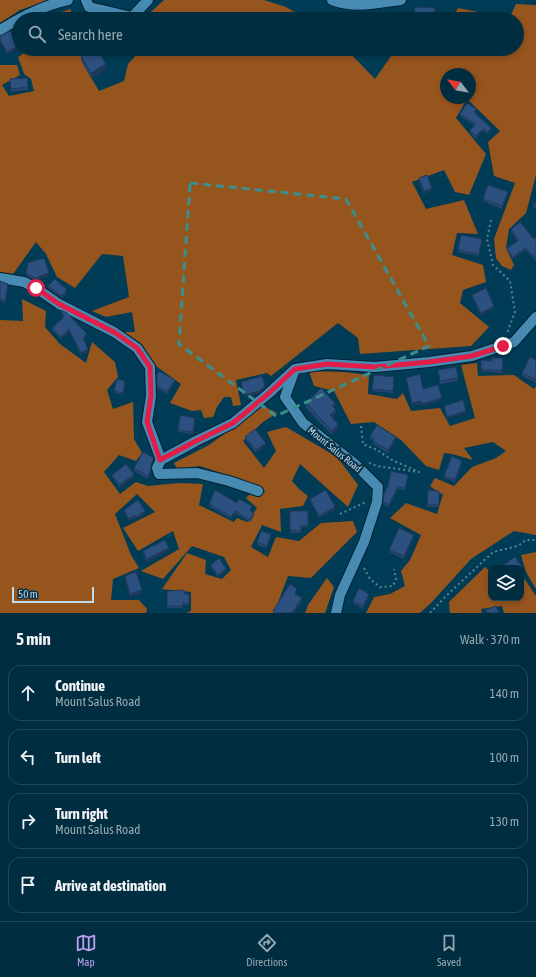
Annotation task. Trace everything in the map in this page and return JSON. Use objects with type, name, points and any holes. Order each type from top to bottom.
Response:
[{"type":"street","points":[[34,12],[57,2],[68,0]]},
{"type":"street","points":[[86,0],[89,7],[110,12]]},
{"type":"street","points":[[137,12],[148,0]]},
{"type":"street","points":[[332,0],[341,4],[362,6],[401,0]]},
{"type":"street","points":[[0,30],[12,23]]},
{"type":"street","points":[[0,278],[24,282],[36,288],[59,304],[114,332],[137,348],[150,367],[151,396],[147,422],[160,460],[157,468],[159,474],[197,473],[229,481],[258,491]]},
{"type":"street","points":[[160,460],[233,423],[295,369],[327,364],[375,367],[472,356],[514,342],[536,317]]},
{"type":"street","name":"Mount Salus Road","points":[[295,369],[285,397],[302,423],[356,465],[378,487],[378,496]]},
{"type":"street","points":[[336,613],[340,595],[364,542],[378,502],[378,496]]},
{"type":"path","points":[[491,220],[487,239],[493,265],[510,281],[515,312],[503,346]]},
{"type":"path","points":[[361,426],[363,444],[378,450],[392,460],[420,472],[377,466],[363,461]]},
{"type":"path","points":[[340,514],[378,496]]},
{"type":"path","points":[[430,613],[493,552],[518,546],[526,540],[536,540]]},
{"type":"path","points":[[358,557],[370,579],[380,587],[392,586],[396,579],[394,569]]},
{"type":"highlighted area","points":[[190,183],[346,199],[429,346],[276,416],[179,344]]},
{"type":"shaded area","points":[[0,0],[50,0],[17,12],[12,12],[12,15],[0,23]]},
{"type":"shaded area","points":[[164,0],[264,0],[286,7],[294,12],[151,12]]},
{"type":"shaded area","points":[[516,4],[536,5],[536,175],[526,213],[509,229],[506,248],[514,265],[511,270],[502,266],[496,258],[494,239],[515,183],[494,176],[488,142],[500,131],[472,104],[476,104],[476,68],[440,68],[440,104],[464,104],[456,118],[486,154],[469,195],[455,192],[444,170],[412,182],[426,209],[464,200],[478,234],[457,233],[452,255],[483,265],[486,282],[463,290],[460,303],[489,327],[471,346],[360,354],[358,338],[338,323],[271,376],[267,373],[236,380],[241,405],[233,406],[231,397],[224,397],[217,407],[213,417],[204,418],[201,410],[192,411],[170,403],[181,384],[156,366],[124,332],[135,332],[132,312],[106,317],[92,311],[129,297],[123,256],[102,254],[75,288],[57,277],[46,254],[36,242],[13,274],[0,272],[0,65],[17,65],[20,75],[2,85],[9,96],[34,91],[31,79],[24,74],[18,57],[20,56],[92,56],[83,64],[99,91],[124,81],[128,64],[135,56],[353,56],[375,79],[391,56],[524,56],[524,12],[512,12]]},
{"type":"shaded area","points":[[458,8],[478,12],[456,12]]},
{"type":"shaded area","points":[[70,9],[72,12],[62,12]]},
{"type":"shaded area","points":[[22,299],[46,311],[45,327],[60,344],[86,363],[92,342],[115,362],[118,377],[107,390],[113,409],[133,402],[134,439],[142,453],[136,461],[119,455],[104,472],[120,494],[136,482],[148,486],[179,483],[203,484],[199,505],[234,522],[237,518],[247,522],[257,508],[246,498],[250,494],[266,492],[257,485],[200,466],[177,469],[174,463],[209,445],[263,406],[277,413],[263,422],[243,441],[264,468],[276,451],[267,432],[286,427],[337,457],[358,485],[348,507],[300,464],[292,481],[308,496],[303,506],[280,509],[281,532],[262,525],[251,547],[268,557],[276,537],[299,541],[321,523],[353,521],[357,532],[311,578],[288,576],[274,613],[186,613],[191,611],[191,592],[162,589],[187,553],[206,560],[205,574],[222,579],[231,570],[224,557],[192,546],[163,579],[141,571],[179,549],[173,531],[138,551],[123,528],[155,512],[137,494],[115,514],[131,555],[139,568],[113,579],[111,600],[139,600],[147,609],[146,613],[0,613],[0,320],[23,321]]},
{"type":"shaded area","points":[[477,363],[478,376],[514,375],[534,389],[536,386],[536,535],[514,531],[471,559],[420,613],[366,613],[374,597],[390,594],[405,586],[401,571],[410,560],[421,535],[390,518],[406,503],[437,514],[443,494],[439,493],[430,486],[435,478],[454,486],[472,467],[496,458],[506,451],[493,442],[464,448],[473,460],[444,453],[439,470],[426,466],[401,440],[374,422],[351,424],[334,391],[314,386],[309,371],[344,372],[369,375],[368,394],[397,399],[403,393],[411,411],[440,408],[450,426],[475,418],[461,365]]},
{"type":"shaded area","points":[[536,552],[536,589],[526,572],[521,555]]},
{"type":"shaded area","points":[[485,567],[488,570],[488,601],[524,601],[524,578],[536,596],[536,613],[504,613],[502,606],[481,609],[482,613],[450,613],[449,602]]},
{"type":"shaded area","points":[[327,578],[334,587],[325,613],[305,613],[308,605]]},
{"type":"building","points":[[415,7],[435,8],[435,12],[415,12]]},
{"type":"building","points":[[10,31],[12,35],[12,49],[7,52],[0,39],[0,36]]},
{"type":"building","points":[[81,56],[101,56],[106,64],[91,73]]},
{"type":"building","points":[[27,78],[28,87],[11,89],[10,79]]},
{"type":"building","points":[[466,104],[468,104],[476,109],[474,112],[491,128],[488,132],[483,129],[476,136],[470,130],[476,124],[460,114]]},
{"type":"building","points":[[427,175],[432,188],[424,191],[419,178]]},
{"type":"building","points":[[488,185],[508,192],[502,206],[483,199]]},
{"type":"building","points":[[520,222],[534,239],[536,237],[536,258],[526,248],[513,257],[507,248],[519,240],[511,229]]},
{"type":"building","points":[[461,235],[482,239],[479,254],[458,250]]},
{"type":"building","points":[[44,258],[49,273],[35,278],[27,274],[27,263]]},
{"type":"building","points":[[55,279],[67,290],[62,296],[48,286]]},
{"type":"building","points":[[0,281],[8,284],[5,301],[0,299]]},
{"type":"building","points":[[486,288],[494,306],[481,313],[472,295]]},
{"type":"building","points":[[61,310],[67,313],[87,334],[83,338],[88,349],[81,353],[69,329],[61,337],[52,328],[64,317]]},
{"type":"building","points":[[530,357],[536,360],[536,380],[522,373]]},
{"type":"building","points":[[492,358],[503,358],[502,371],[481,369],[481,360],[492,361]]},
{"type":"building","points":[[456,367],[458,378],[440,381],[438,370]]},
{"type":"building","points":[[159,371],[175,380],[167,392],[157,386],[157,375]]},
{"type":"building","points":[[420,374],[423,389],[438,385],[442,398],[422,404],[421,401],[412,403],[406,378]]},
{"type":"building","points":[[374,375],[394,377],[393,391],[372,389]]},
{"type":"building","points":[[262,376],[265,386],[259,391],[244,395],[241,382]]},
{"type":"building","points":[[117,379],[125,381],[123,393],[114,391]]},
{"type":"building","points":[[321,388],[335,403],[332,406],[336,410],[330,415],[338,424],[332,431],[306,403]]},
{"type":"building","points":[[463,400],[466,411],[447,417],[444,406]]},
{"type":"building","points":[[180,415],[195,418],[193,432],[178,430]]},
{"type":"building","points":[[377,425],[396,437],[388,450],[373,441],[375,439],[370,436]]},
{"type":"building","points":[[255,429],[266,443],[256,450],[245,437]]},
{"type":"building","points":[[143,452],[154,458],[151,463],[151,469],[148,476],[134,468]]},
{"type":"building","points":[[452,456],[462,461],[455,480],[444,476]]},
{"type":"building","points":[[126,464],[134,474],[120,485],[112,475]]},
{"type":"building","points":[[391,471],[408,475],[405,488],[398,487],[389,505],[383,502],[384,493],[388,486]]},
{"type":"building","points":[[215,490],[237,503],[239,499],[252,506],[250,510],[254,513],[250,520],[235,511],[231,517],[209,504]]},
{"type":"building","points":[[326,490],[335,507],[319,516],[310,499]]},
{"type":"building","points":[[428,490],[439,491],[439,505],[427,505]]},
{"type":"building","points":[[138,500],[145,511],[136,517],[135,515],[129,519],[124,510]]},
{"type":"building","points":[[290,511],[308,511],[308,525],[301,525],[301,531],[290,530]]},
{"type":"building","points":[[399,528],[414,535],[404,556],[389,550]]},
{"type":"building","points":[[261,531],[271,534],[267,546],[257,542]]},
{"type":"building","points":[[165,540],[169,548],[147,559],[143,551]]},
{"type":"building","points":[[515,557],[521,565],[503,565]]},
{"type":"building","points":[[219,558],[226,569],[218,575],[211,565]]},
{"type":"building","points":[[136,572],[142,590],[130,594],[125,576]]},
{"type":"building","points":[[290,584],[297,589],[295,594],[302,598],[292,613],[276,613],[273,611]]},
{"type":"building","points":[[359,588],[369,594],[363,606],[353,601]]},
{"type":"building","points":[[184,590],[184,594],[189,594],[189,603],[183,603],[183,606],[167,606],[167,591]]},
{"type":"building","points":[[496,606],[499,613],[487,613],[486,610]]},
{"type":"route","points":[[36,288],[59,304],[114,332],[137,348],[150,367],[151,396],[147,422],[160,460],[233,423],[295,369],[327,364],[375,367],[429,362],[472,356],[503,346]]}]
